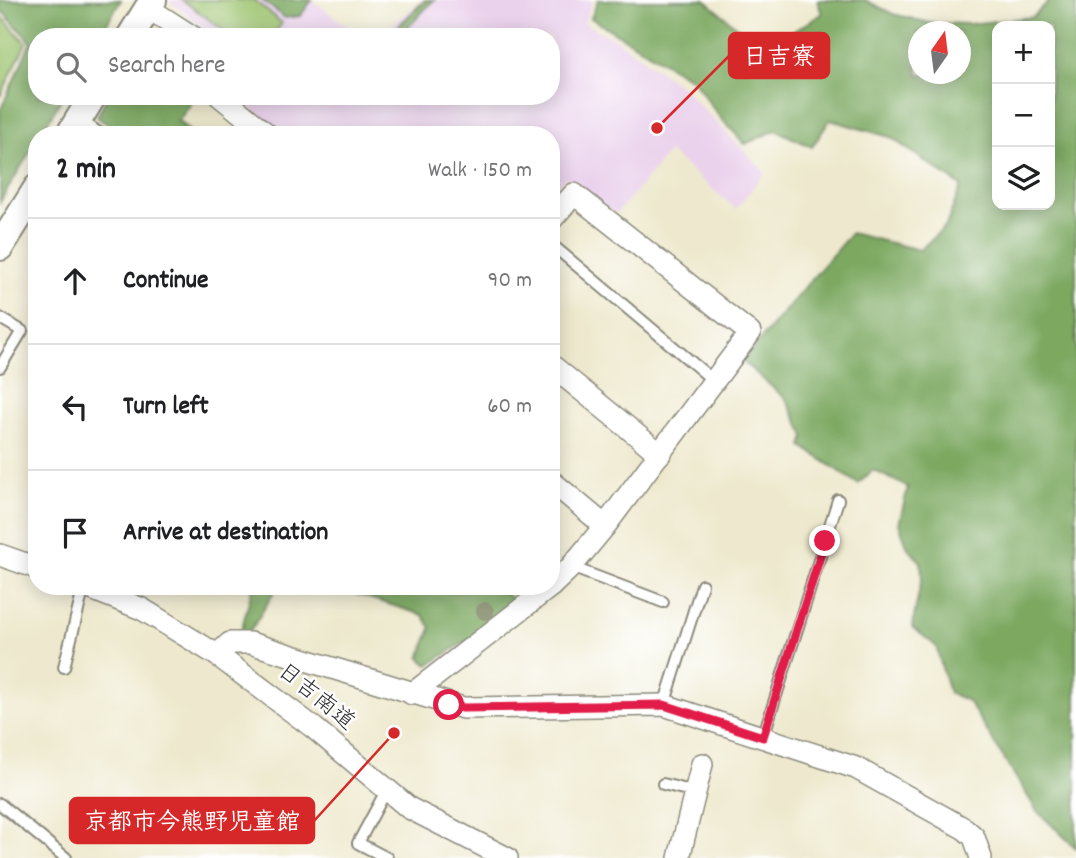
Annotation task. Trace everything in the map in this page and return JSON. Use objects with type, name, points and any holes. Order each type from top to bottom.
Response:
[{"type":"street","points":[[135,28],[150,4],[181,28]]},
{"type":"street","points":[[75,126],[87,105]]},
{"type":"street","points":[[231,105],[257,126]]},
{"type":"street","points":[[560,210],[574,194],[750,333],[605,526],[560,577]]},
{"type":"street","points":[[0,247],[28,202]]},
{"type":"street","points":[[560,372],[660,454]]},
{"type":"street","points":[[560,488],[605,526]]},
{"type":"street","points":[[0,555],[28,565]]},
{"type":"street","name":"日吉南道","points":[[107,595],[142,609],[217,656],[314,728],[386,791],[435,824],[498,855]]},
{"type":"street","points":[[412,694],[539,595]]},
{"type":"street","points":[[217,656],[230,643],[250,643],[463,708],[664,705],[869,775],[965,829],[974,838],[981,858]]},
{"type":"street","points":[[679,858],[702,764]]},
{"type":"lane","points":[[560,252],[714,381]]},
{"type":"lane","points":[[0,318],[22,331],[0,367]]},
{"type":"lane","points":[[763,737],[838,500]]},
{"type":"lane","points":[[571,567],[663,602]]},
{"type":"lane","points":[[664,705],[702,585]]},
{"type":"lane","points":[[64,667],[82,595]]},
{"type":"lane","points":[[663,784],[695,792]]},
{"type":"lane","points":[[386,791],[358,843],[387,858]]},
{"type":"lane","points":[[0,804],[66,858]]},
{"type":"shaded area","points":[[168,0],[312,0],[349,28],[204,28]]},
{"type":"shaded area","points":[[423,0],[593,0],[584,23],[618,41],[682,87],[765,172],[736,209],[669,152],[616,214],[565,177],[560,183],[560,126],[274,126],[248,105],[560,105],[560,28],[387,28]]},
{"type":"green space","points":[[0,0],[121,0],[104,28],[28,28],[28,39],[0,9]]},
{"type":"green space","points":[[182,0],[254,0],[282,23],[278,28],[221,28]]},
{"type":"green space","points":[[262,0],[312,0],[300,16],[285,18]]},
{"type":"green space","points":[[425,0],[434,0],[407,28],[396,28]]},
{"type":"green space","points":[[598,0],[705,0],[763,49],[822,14],[817,0],[865,0],[893,14],[922,21],[908,21],[908,84],[971,84],[971,24],[992,21],[992,210],[1055,210],[1055,21],[996,21],[1033,17],[1050,0],[1076,0],[1076,848],[1037,811],[968,701],[949,693],[936,646],[912,627],[922,577],[921,562],[908,548],[899,524],[908,487],[873,470],[858,484],[802,446],[805,436],[786,399],[742,361],[851,233],[920,250],[946,226],[961,186],[890,137],[830,120],[812,147],[776,130],[745,144],[718,115],[693,80],[591,18]]},
{"type":"green space","points":[[0,15],[26,43],[0,97]]},
{"type":"green space","points":[[28,49],[28,105],[58,105],[45,126],[28,126],[28,155],[0,202],[0,111]]},
{"type":"green space","points":[[103,105],[190,105],[178,121],[184,126],[110,126],[97,117]]},
{"type":"green space","points":[[251,595],[272,595],[249,633],[241,631]]},
{"type":"green space","points":[[360,595],[507,595],[513,600],[497,622],[428,665],[420,658],[431,628],[423,615]]},
{"type":"place","name":"日吉寮","points":[[657,128]]},
{"type":"place","name":"京都市今熊野児童館","points":[[394,733]]},
{"type":"route","points":[[449,705],[463,708],[664,705],[763,737],[825,541]]}]
